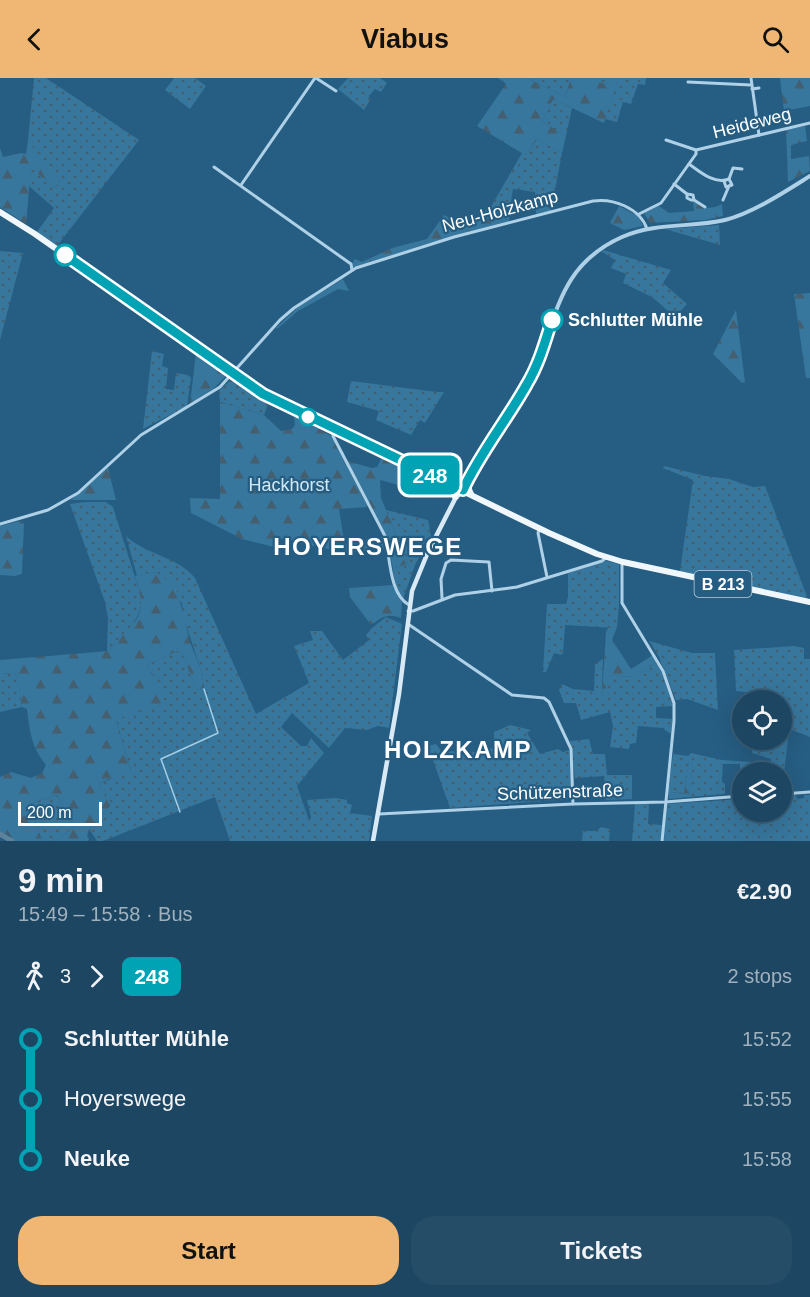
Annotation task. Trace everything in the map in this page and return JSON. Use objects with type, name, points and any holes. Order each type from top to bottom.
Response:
[{"type":"main road","name":"B 213","points":[[0,212],[35,234],[263,394],[540,529],[623,562],[810,602]]},
{"type":"main road","points":[[467,481],[471,495]]},
{"type":"main road","points":[[451,485],[455,498]]},
{"type":"main road","points":[[373,841],[399,694],[408,608],[423,561],[461,490]]},
{"type":"street","points":[[241,185],[316,78],[336,91]]},
{"type":"street","points":[[751,78],[759,135]]},
{"type":"street","points":[[688,82],[759,88]]},
{"type":"street","name":"Heideweg","points":[[666,140],[696,150],[810,123]]},
{"type":"street","points":[[647,229],[644,219],[639,214],[661,203],[696,154],[696,150]]},
{"type":"street","points":[[689,164],[705,176],[724,182],[726,187],[729,186]]},
{"type":"street","points":[[214,167],[351,264],[352,270]]},
{"type":"street","points":[[724,182],[729,179],[733,168],[742,169]]},
{"type":"street","points":[[461,490],[528,384],[539,361],[561,294],[588,260],[605,247],[626,236],[647,229],[726,220],[742,214],[810,176]]},
{"type":"street","points":[[723,200],[729,186],[732,185],[729,179]]},
{"type":"street","points":[[674,184],[687,194],[687,198],[705,207]]},
{"type":"street","name":"Neu-Holzkamp","points":[[0,524],[48,510],[68,500],[141,435],[220,387],[287,314],[352,270],[402,252],[593,201],[612,201],[639,214]]},
{"type":"street","points":[[333,429],[333,436],[385,536],[393,584],[402,600],[413,611],[455,595],[517,587],[602,561],[607,557]]},
{"type":"street","points":[[540,529],[538,533],[548,577]]},
{"type":"street","points":[[442,599],[441,579],[446,563],[451,560],[489,562],[492,591]]},
{"type":"street","points":[[623,562],[622,603],[655,655],[674,703],[662,841]]},
{"type":"street","points":[[406,623],[512,695],[544,698],[549,702],[571,749],[573,804]]},
{"type":"street","points":[[792,793],[810,792]]},
{"type":"street","name":"Schützenstraße","points":[[378,813],[665,802],[732,797]]},
{"type":"green space","points":[[34,78],[46,78],[139,140],[57,246],[37,232],[54,208],[29,186],[31,167],[54,187],[59,185],[28,140]]},
{"type":"green space","points":[[174,78],[195,78],[206,86],[190,109],[165,90]]},
{"type":"green space","points":[[348,78],[380,78],[387,83],[381,92],[375,89],[369,96],[370,100],[364,110],[338,89]]},
{"type":"green space","points":[[498,78],[527,78],[565,97],[571,78],[595,78],[595,81],[607,85],[612,78],[618,80],[604,123],[553,99],[542,122],[566,136],[562,153],[537,139],[525,155],[477,126],[506,84]]},
{"type":"green space","points":[[527,78],[571,78],[565,97]]},
{"type":"green space","points":[[595,78],[646,78],[645,85],[638,84],[631,104],[623,102],[617,122],[605,119],[618,80],[607,85],[594,81]]},
{"type":"green space","points":[[780,78],[810,78],[810,106],[784,111]]},
{"type":"green space","points":[[553,99],[572,108],[566,136],[542,122]]},
{"type":"green space","points":[[805,126],[807,141],[791,145],[791,159],[809,156],[810,171],[788,182],[786,130]]},
{"type":"green space","points":[[537,139],[562,153],[551,211],[536,214],[535,192],[513,189],[510,208],[492,205],[522,153],[525,155]]},
{"type":"green space","points":[[28,140],[60,185],[54,187],[31,168],[26,224],[0,207],[0,148],[3,157],[26,154]]},
{"type":"green space","points":[[693,202],[710,208],[722,204],[723,216],[705,220],[650,223],[644,213],[659,206],[669,213],[694,211]]},
{"type":"green space","points":[[492,205],[510,208],[509,222],[429,243],[354,268],[352,264],[355,259],[362,262],[392,248],[427,239],[444,215],[467,227],[473,218]]},
{"type":"green space","points":[[619,206],[638,216],[643,226],[624,230],[610,223]]},
{"type":"green space","points":[[719,225],[720,245],[665,229]]},
{"type":"green space","points":[[0,251],[23,253],[0,340]]},
{"type":"green space","points":[[601,251],[671,270],[663,283],[687,304],[675,317],[652,297],[623,283],[626,274],[611,268],[615,260]]},
{"type":"green space","points":[[343,279],[349,291],[338,289],[298,311],[276,328],[298,307]]},
{"type":"green space","points":[[810,293],[810,378],[806,378],[794,294]]},
{"type":"green space","points":[[736,310],[745,382],[742,383],[713,354]]},
{"type":"green space","points":[[152,351],[164,354],[162,366],[168,368],[166,389],[174,390],[176,373],[188,375],[191,378],[187,406],[143,429]]},
{"type":"green space","points":[[196,353],[223,373],[225,377],[213,389],[190,404]]},
{"type":"green space","points":[[231,380],[269,402],[264,415],[220,402],[219,391]]},
{"type":"green space","points":[[351,381],[444,392],[425,423],[420,420],[411,435],[376,420],[379,411],[347,402]]},
{"type":"green space","name":"Hackhorst","points":[[220,402],[264,415],[281,431],[292,429],[295,425],[294,415],[331,436],[368,507],[339,509],[346,553],[278,538],[274,547],[242,539],[191,513],[190,498],[220,499]]},
{"type":"green space","name":"Hackhorst","points":[[382,457],[417,479],[422,477],[429,479],[424,492],[380,480],[381,498],[408,563],[393,569],[386,535],[347,461],[372,468],[377,467]]},
{"type":"green space","points":[[664,466],[729,479],[753,487],[765,486],[808,599],[680,571],[693,480],[663,468]]},
{"type":"green space","points":[[108,468],[116,500],[71,500]]},
{"type":"green space","points":[[106,502],[113,507],[141,596],[141,605],[136,619],[107,652],[108,618],[105,602],[70,504]]},
{"type":"green space","points":[[386,510],[428,520],[431,536],[415,565],[403,599],[394,583],[393,569],[408,563]]},
{"type":"green space","points":[[20,521],[24,524],[22,574],[0,575],[0,526]]},
{"type":"green space","points":[[126,536],[171,560],[195,578],[256,714],[309,683],[294,646],[313,640],[310,631],[322,631],[343,660],[369,640],[366,635],[386,617],[402,624],[389,728],[378,726],[367,730],[345,728],[329,748],[292,713],[281,727],[301,746],[307,746],[311,738],[324,753],[297,786],[309,820],[311,817],[307,800],[336,798],[347,800],[347,803],[352,805],[350,813],[372,816],[369,841],[230,841],[215,797],[103,841],[97,841],[89,829],[110,806],[99,784],[131,771],[116,719],[155,678],[147,665],[181,651],[197,690],[204,687],[200,667],[183,616],[182,603],[155,572],[137,576]]},
{"type":"green space","points":[[384,537],[386,549],[346,553],[345,544]]},
{"type":"green space","points":[[606,561],[619,564],[617,627],[565,625],[563,653],[561,655],[554,653],[546,672],[543,672],[547,604],[566,604],[568,573]]},
{"type":"green space","points":[[154,572],[168,580],[177,589],[204,687],[197,690],[181,651],[147,665],[155,678],[164,704],[116,719],[131,772],[115,780],[109,779],[99,784],[110,806],[89,829],[88,841],[55,841],[74,827],[57,795],[29,804],[42,841],[14,841],[9,835],[0,832],[0,777],[11,772],[31,778],[42,773],[46,765],[32,738],[27,709],[22,707],[17,674],[0,674],[0,660],[109,651],[137,618],[140,611],[141,602],[135,576]]},
{"type":"green space","points":[[393,585],[402,602],[401,618],[385,617],[371,625],[350,597],[349,588]]},
{"type":"green space","points":[[617,627],[612,640],[631,669],[653,655],[657,662],[634,677],[610,675],[607,695],[602,695],[606,632],[608,628]]},
{"type":"green space","points":[[649,641],[692,653],[715,653],[718,710],[687,699],[676,700],[658,655]]},
{"type":"green space","points":[[794,646],[804,648],[804,659],[810,659],[810,737],[792,730],[792,690],[736,690],[734,650]]},
{"type":"green space","points":[[603,659],[602,695],[610,675],[634,677],[657,662],[669,688],[674,706],[656,707],[656,718],[673,719],[671,734],[662,728],[638,726],[636,743],[630,744],[629,749],[610,747],[613,726],[610,712],[581,720],[576,703],[564,703],[559,690],[562,684],[573,689],[594,691],[595,664]]},
{"type":"green space","points":[[0,674],[17,674],[22,707],[0,712]]},
{"type":"green space","points":[[510,725],[531,730],[527,733],[540,754],[558,749],[563,752],[569,750],[572,799],[450,808],[428,746],[436,744],[441,751],[484,752],[494,747],[494,732]]},
{"type":"green space","points":[[589,739],[593,754],[605,754],[607,775],[632,775],[632,799],[606,800],[604,776],[575,778],[570,741]]},
{"type":"green space","points":[[752,750],[787,750],[785,762],[771,762],[771,759],[752,753]]},
{"type":"green space","points":[[691,753],[722,760],[752,762],[723,764],[722,782],[725,784],[725,794],[689,797],[693,762],[689,762],[684,793],[668,792],[673,754],[688,756]]},
{"type":"green space","points":[[689,761],[693,762],[689,797],[669,799],[668,792],[684,793]]},
{"type":"green space","points":[[57,795],[74,827],[55,841],[42,841],[29,804]]},
{"type":"green space","points":[[792,795],[796,795],[797,799],[810,795],[810,841],[663,841],[666,804],[732,800],[732,822],[792,822]]},
{"type":"green space","points":[[635,804],[649,804],[648,824],[662,825],[660,841],[632,841]]},
{"type":"green space","points":[[601,827],[610,829],[609,841],[582,841],[583,831],[597,831]]},
{"type":"waterway","points":[[62,260],[79,270]]},
{"type":"waterway","points":[[84,273],[97,283]]},
{"type":"waterway","points":[[215,356],[233,369]]},
{"type":"waterway","points":[[180,812],[161,759],[218,733],[204,689]]},
{"type":"waterway","points":[[0,834],[12,841]]},
{"type":"bus line","name":"248","points":[[65,255],[263,394],[463,490],[467,479],[528,384],[539,361],[552,320]]},
{"type":"place","name":"Schlutter Mühle","points":[[552,320]]},
{"type":"district","name":"HOYERSWEGE","points":[[368,547]]},
{"type":"district","name":"HOLZKAMP","points":[[458,750]]}]
